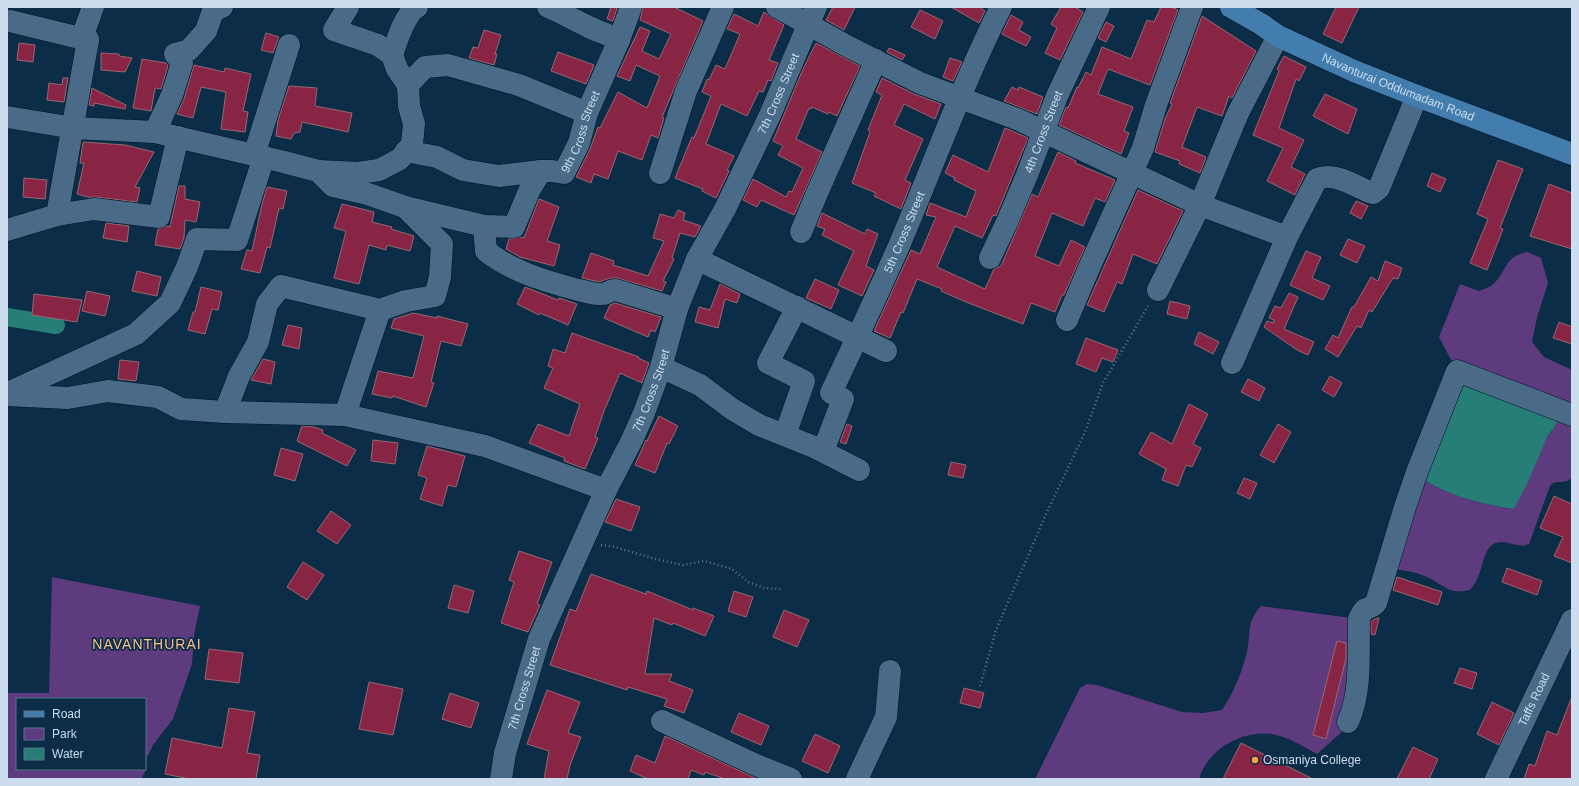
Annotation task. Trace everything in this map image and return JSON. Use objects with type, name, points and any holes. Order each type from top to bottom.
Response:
[{"type":"main road","name":"Navanturai Oddumadam Road","points":[[1231,7],[1261,24],[1278,36],[1354,71],[1416,96],[1572,154]]},
{"type":"street","points":[[57,216],[74,128],[88,40],[84,32],[93,7]]},
{"type":"street","points":[[155,132],[172,95],[182,63],[175,54],[189,50],[206,31],[213,11],[222,7]]},
{"type":"street","points":[[392,55],[412,10],[417,7]]},
{"type":"street","points":[[548,7],[620,40]]},
{"type":"street","name":"9th Cross Street","points":[[484,226],[514,227],[530,190],[542,172],[552,171],[564,173],[579,143],[587,113],[620,40],[631,7]]},
{"type":"street","points":[[660,173],[686,91],[723,7]]},
{"type":"street","points":[[777,7],[812,16],[876,60],[920,83],[960,96],[1017,119],[1200,205],[1287,237]]},
{"type":"street","name":"5th Cross Street","points":[[824,451],[843,399],[831,393],[901,242],[960,96],[1001,7]]},
{"type":"street","name":"4th Cross Street","points":[[990,258],[1007,222],[1057,96],[1099,7]]},
{"type":"street","points":[[1067,320],[1142,148],[1156,104],[1192,7]]},
{"type":"street","points":[[7,117],[74,128],[155,132],[318,171],[358,173],[379,170],[400,159],[412,144],[414,124],[409,106],[408,85],[396,69],[392,55],[378,45],[334,30],[343,8]]},
{"type":"street","name":"7th Cross Street","points":[[501,779],[505,753],[539,639],[606,490],[632,440],[655,386],[677,309],[697,260],[725,209],[770,115],[812,16]]},
{"type":"street","points":[[10,21],[88,40]]},
{"type":"street","points":[[1158,290],[1200,205],[1254,78],[1278,36]]},
{"type":"street","points":[[7,394],[136,334],[170,303],[187,267],[197,239],[237,240],[289,45]]},
{"type":"street","points":[[801,232],[876,60]]},
{"type":"street","points":[[408,85],[424,67],[448,65],[519,85],[587,113]]},
{"type":"street","points":[[1232,363],[1287,237],[1317,179],[1324,176],[1332,176],[1367,191],[1373,193],[1376,191],[1416,96]]},
{"type":"street","points":[[7,230],[57,216],[94,209],[159,217],[178,137]]},
{"type":"street","points":[[406,151],[437,157],[463,170],[499,176],[542,172]]},
{"type":"street","points":[[318,171],[332,186],[368,194],[405,208],[484,226],[486,251],[499,261],[521,272],[584,291],[603,294],[612,289],[677,309]]},
{"type":"street","points":[[499,176],[526,200]]},
{"type":"street","points":[[225,412],[240,376],[258,342],[267,304],[281,286],[380,310],[406,301],[435,296],[440,278],[442,244],[405,208]]},
{"type":"street","points":[[697,260],[886,351]]},
{"type":"street","points":[[785,435],[804,381],[768,363],[797,307]]},
{"type":"street","points":[[345,415],[380,310]]},
{"type":"street","points":[[661,367],[700,385],[732,409],[760,425],[824,451],[859,470]]},
{"type":"street","points":[[1348,722],[1353,711],[1356,698],[1359,619],[1362,611],[1376,603],[1405,507],[1457,371],[1572,415]]},
{"type":"street","points":[[7,394],[68,398],[108,391],[158,397],[181,409],[225,412],[345,415],[485,446],[606,490]]},
{"type":"street","name":"Taffs Road","points":[[1496,779],[1572,620]]},
{"type":"street","points":[[857,779],[886,717],[890,671]]},
{"type":"street","points":[[662,721],[791,779]]},
{"type":"path","points":[[980,686],[996,630],[1046,514],[1085,432],[1103,383],[1158,290]]},
{"type":"path","points":[[582,543],[615,547],[655,559],[683,565],[704,561],[732,569],[748,582],[764,588],[783,589]]},
{"type":"green space","points":[[1527,252],[1541,258],[1548,283],[1537,317],[1532,342],[1544,357],[1572,370],[1572,478],[1565,482],[1555,482],[1550,486],[1529,544],[1518,545],[1505,542],[1495,543],[1487,550],[1480,572],[1470,590],[1451,590],[1417,573],[1387,568],[1424,480],[1445,491],[1468,499],[1514,509],[1548,435],[1554,428],[1561,414],[1457,371],[1439,337],[1460,284],[1479,291],[1490,287],[1513,258],[1519,254]]},
{"type":"green space","points":[[52,577],[200,606],[194,635],[192,664],[173,719],[153,745],[147,757],[146,764],[146,698],[16,698],[16,770],[145,770],[141,779],[7,779],[7,693],[49,693]]},
{"type":"green space","points":[[1261,606],[1359,619],[1343,731],[1317,754],[1284,737],[1272,734],[1249,735],[1228,744],[1218,751],[1203,768],[1199,779],[1035,779],[1080,688],[1087,684],[1097,685],[1182,712],[1203,713],[1222,710],[1239,677],[1248,649],[1251,624],[1256,612]]},
{"type":"water","points":[[1477,383],[1561,414],[1554,428],[1548,435],[1527,484],[1514,509],[1468,499],[1445,491],[1424,480],[1460,387]]},
{"type":"building","points":[[611,7],[617,8],[613,21],[607,19]]},
{"type":"building","points":[[643,7],[674,7],[703,21],[662,117],[664,118],[658,138],[651,135],[642,160],[618,151],[608,179],[594,174],[591,183],[576,177],[590,149],[598,127],[600,128],[618,92],[647,108],[660,76],[636,65],[630,81],[617,76],[640,27],[650,31],[642,51],[659,59],[671,34],[640,20]]},
{"type":"building","points":[[833,7],[855,7],[844,30],[826,20]]},
{"type":"building","points":[[951,7],[979,7],[985,11],[979,23]]},
{"type":"building","points":[[1061,7],[1075,7],[1083,12],[1060,60],[1045,53],[1057,28],[1051,24]]},
{"type":"building","points":[[1161,7],[1171,7],[1178,10],[1150,85],[1108,69],[1098,94],[1133,107],[1124,131],[1129,133],[1121,154],[1059,125],[1066,107],[1068,108],[1077,87],[1078,88],[1086,72],[1091,75],[1102,47],[1131,59],[1147,20],[1154,22]]},
{"type":"building","points":[[1336,7],[1359,7],[1342,43],[1323,34]]},
{"type":"building","points":[[920,10],[943,21],[935,39],[911,27]]},
{"type":"building","points":[[764,12],[784,25],[769,60],[778,63],[771,81],[768,80],[763,92],[759,91],[747,116],[721,104],[706,144],[734,156],[727,170],[729,171],[716,198],[702,191],[703,189],[675,178],[692,137],[694,138],[711,96],[702,92],[707,79],[709,80],[716,65],[725,69],[740,34],[727,29],[734,14],[758,26]]},
{"type":"building","points":[[1011,15],[1023,22],[1019,30],[1031,37],[1026,46],[1002,34]]},
{"type":"building","points":[[1202,16],[1256,51],[1232,98],[1229,96],[1222,116],[1197,107],[1182,147],[1206,157],[1200,173],[1179,164],[1180,161],[1155,152],[1165,119],[1172,104],[1170,103]]},
{"type":"building","points":[[1106,22],[1114,26],[1106,42],[1098,38]]},
{"type":"building","points":[[484,30],[501,35],[495,54],[497,54],[494,65],[469,58],[473,47],[478,48]]},
{"type":"building","points":[[266,33],[279,37],[273,53],[261,50]]},
{"type":"building","points":[[19,43],[35,45],[33,62],[17,60]]},
{"type":"building","points":[[816,43],[860,66],[837,116],[812,107],[811,109],[809,108],[796,139],[822,152],[794,215],[761,200],[757,207],[743,200],[753,179],[786,197],[789,191],[792,192],[803,168],[778,155],[783,146],[773,141],[803,69]]},
{"type":"building","points":[[889,48],[905,55],[902,60],[887,52]]},
{"type":"building","points":[[558,52],[594,65],[586,84],[551,71]]},
{"type":"building","points":[[101,53],[119,54],[119,56],[132,58],[125,72],[101,70]]},
{"type":"building","points":[[1284,56],[1306,67],[1299,81],[1296,79],[1279,128],[1304,140],[1291,167],[1305,174],[1295,195],[1267,181],[1283,148],[1253,135],[1279,71],[1277,69]]},
{"type":"building","points":[[950,58],[962,62],[953,81],[943,77]]},
{"type":"building","points":[[142,59],[166,63],[168,66],[161,89],[155,88],[151,111],[133,108]]},
{"type":"building","points":[[194,65],[224,72],[225,68],[251,74],[243,111],[248,112],[245,132],[221,129],[226,92],[201,87],[193,118],[177,114],[184,99]]},
{"type":"building","points":[[63,78],[68,78],[64,102],[47,100],[49,83],[62,85]]},
{"type":"building","points":[[882,78],[914,94],[941,104],[935,119],[904,104],[894,125],[923,139],[905,180],[911,183],[901,209],[874,196],[876,193],[852,183],[870,132],[868,130],[882,95],[876,92]]},
{"type":"building","points":[[289,86],[317,88],[315,106],[352,113],[348,132],[302,122],[300,132],[294,133],[291,139],[276,136],[278,120]]},
{"type":"building","points":[[1012,87],[1018,90],[1019,87],[1043,97],[1037,114],[1004,101]]},
{"type":"building","points":[[92,88],[126,105],[125,109],[94,103],[94,106],[89,105]]},
{"type":"building","points":[[1325,94],[1357,109],[1348,134],[1313,116]]},
{"type":"building","points":[[1005,128],[1028,138],[996,216],[993,215],[982,238],[955,226],[937,267],[985,289],[994,269],[1001,266],[1032,194],[1038,197],[1058,152],[1076,161],[1075,163],[1115,180],[1105,202],[1095,198],[1083,226],[1052,213],[1035,256],[1059,266],[1071,240],[1085,247],[1055,312],[1031,303],[1023,324],[966,302],[941,291],[942,289],[917,279],[903,313],[901,312],[890,338],[874,331],[911,250],[920,254],[936,217],[926,215],[930,203],[966,217],[976,191],[954,180],[955,178],[945,173],[953,155],[988,172]]},
{"type":"building","points":[[83,142],[125,145],[154,152],[135,187],[140,188],[137,202],[88,197],[77,194],[84,163],[80,163]]},
{"type":"building","points":[[1498,160],[1523,169],[1500,228],[1503,229],[1487,270],[1470,263],[1488,219],[1477,214]]},
{"type":"building","points":[[1432,173],[1446,179],[1440,192],[1427,186]]},
{"type":"building","points":[[24,178],[47,180],[45,199],[23,197]]},
{"type":"building","points":[[1549,184],[1572,193],[1572,249],[1530,236]]},
{"type":"building","points":[[179,186],[185,186],[185,199],[200,202],[196,222],[185,220],[184,238],[180,249],[155,245],[158,229],[167,226],[170,227]]},
{"type":"building","points":[[267,187],[287,191],[283,209],[279,208],[270,248],[267,247],[260,273],[241,269],[247,250],[252,251]]},
{"type":"building","points":[[1138,190],[1183,211],[1157,264],[1133,254],[1122,284],[1117,282],[1104,312],[1087,305]]},
{"type":"building","points":[[539,199],[559,207],[547,241],[560,245],[554,266],[520,257],[506,249],[509,239],[524,238]]},
{"type":"building","points":[[1356,201],[1368,206],[1361,219],[1350,213]]},
{"type":"building","points":[[342,204],[374,212],[372,222],[392,227],[391,229],[414,236],[410,251],[387,245],[386,250],[369,245],[359,284],[334,278],[346,231],[334,228]]},
{"type":"building","points":[[678,210],[685,213],[683,220],[701,226],[695,237],[680,233],[672,258],[674,259],[663,281],[666,282],[662,291],[617,278],[610,278],[599,282],[582,278],[591,253],[614,261],[613,265],[648,276],[664,241],[653,238],[660,214],[674,218]]},
{"type":"building","points":[[822,213],[865,234],[867,229],[878,234],[866,266],[874,270],[862,296],[838,285],[854,251],[822,235],[825,229],[817,226]]},
{"type":"building","points":[[106,223],[129,226],[127,242],[103,238]]},
{"type":"building","points":[[1348,239],[1365,246],[1357,263],[1340,255]]},
{"type":"building","points":[[1306,251],[1321,257],[1312,278],[1330,286],[1323,300],[1290,285]]},
{"type":"building","points":[[1385,261],[1402,268],[1398,279],[1393,278],[1372,312],[1369,310],[1361,328],[1357,326],[1338,357],[1325,349],[1333,335],[1338,338],[1352,307],[1354,307],[1371,277],[1378,281]]},
{"type":"building","points":[[137,271],[161,277],[157,296],[132,291]]},
{"type":"building","points":[[815,279],[839,290],[831,309],[806,298]]},
{"type":"building","points":[[720,284],[740,294],[737,303],[725,299],[718,328],[695,322],[699,307],[710,310]]},
{"type":"building","points":[[201,287],[222,292],[218,310],[212,309],[205,334],[188,330],[193,312],[195,312]]},
{"type":"building","points":[[525,287],[558,300],[559,298],[577,304],[568,325],[540,313],[539,315],[517,304]]},
{"type":"building","points":[[87,291],[110,296],[105,316],[82,311]]},
{"type":"building","points":[[1289,293],[1298,297],[1284,329],[1314,342],[1308,355],[1297,350],[1264,327],[1267,321],[1273,323],[1274,320],[1269,318],[1275,306],[1281,308]]},
{"type":"building","points":[[34,294],[82,300],[77,322],[32,315]]},
{"type":"building","points":[[1170,301],[1190,306],[1187,319],[1167,314]]},
{"type":"building","points":[[615,303],[661,317],[655,332],[651,330],[648,337],[604,318],[610,305]]},
{"type":"building","points":[[413,313],[437,318],[437,316],[468,324],[461,346],[441,341],[431,382],[434,383],[426,407],[393,396],[392,398],[372,394],[378,371],[413,378],[424,336],[391,328],[394,319]]},
{"type":"building","points":[[1559,322],[1572,327],[1572,344],[1553,338]]},
{"type":"building","points":[[288,325],[302,328],[299,349],[282,345]]},
{"type":"building","points":[[1199,332],[1219,342],[1213,354],[1194,344]]},
{"type":"building","points":[[572,333],[639,357],[638,358],[649,363],[642,383],[620,373],[604,411],[595,437],[598,438],[585,469],[564,461],[565,458],[529,443],[538,424],[569,436],[580,404],[544,388],[553,368],[548,366],[553,349],[565,353]]},
{"type":"building","points":[[1086,338],[1118,350],[1113,362],[1102,358],[1096,372],[1076,364]]},
{"type":"building","points":[[263,359],[275,362],[271,384],[251,380]]},
{"type":"building","points":[[120,360],[139,362],[136,381],[118,379]]},
{"type":"building","points":[[1330,376],[1342,383],[1334,397],[1322,390]]},
{"type":"building","points":[[1248,379],[1265,388],[1259,401],[1241,392]]},
{"type":"building","points":[[1189,404],[1208,414],[1193,444],[1201,448],[1192,467],[1186,465],[1178,486],[1162,480],[1166,469],[1139,454],[1151,432],[1172,444]]},
{"type":"building","points":[[659,416],[678,426],[669,444],[667,443],[655,473],[635,465]]},
{"type":"building","points":[[847,424],[852,426],[846,444],[840,442]]},
{"type":"building","points":[[1278,424],[1291,432],[1274,463],[1260,455]]},
{"type":"building","points":[[302,426],[314,427],[323,430],[322,433],[356,450],[347,466],[297,441]]},
{"type":"building","points":[[373,440],[398,443],[395,464],[371,461]]},
{"type":"building","points":[[427,446],[465,456],[456,487],[448,485],[442,506],[420,499],[427,478],[418,475]]},
{"type":"building","points":[[281,448],[303,454],[295,481],[274,475]]},
{"type":"building","points":[[951,462],[966,465],[963,478],[948,475]]},
{"type":"building","points":[[1244,478],[1257,483],[1250,499],[1237,493]]},
{"type":"building","points":[[1554,496],[1572,504],[1572,563],[1554,556],[1563,537],[1540,528]]},
{"type":"building","points":[[616,499],[640,507],[631,531],[605,522]]},
{"type":"building","points":[[331,511],[351,525],[337,544],[317,531]]},
{"type":"building","points":[[519,551],[552,562],[537,604],[540,605],[528,632],[501,623],[514,582],[509,580]]},
{"type":"building","points":[[303,562],[324,575],[307,600],[287,587]]},
{"type":"building","points":[[1507,568],[1542,581],[1537,595],[1502,582]]},
{"type":"building","points":[[591,574],[646,594],[647,591],[693,610],[693,608],[714,616],[705,636],[673,623],[672,625],[654,618],[645,674],[672,674],[669,681],[693,690],[684,713],[664,706],[667,699],[628,687],[627,690],[550,665],[570,609],[576,611]]},
{"type":"building","points":[[1397,577],[1442,592],[1438,605],[1393,590]]},
{"type":"building","points":[[454,585],[474,591],[468,613],[448,608]]},
{"type":"building","points":[[734,591],[753,597],[746,617],[728,611]]},
{"type":"building","points":[[784,610],[809,620],[797,647],[773,637]]},
{"type":"building","points":[[1379,618],[1375,635],[1371,634],[1371,622]]},
{"type":"building","points":[[1337,641],[1346,643],[1346,658],[1326,739],[1313,735]]},
{"type":"building","points":[[209,649],[243,653],[239,683],[205,679]]},
{"type":"building","points":[[1460,668],[1477,673],[1472,689],[1454,683]]},
{"type":"building","points":[[369,682],[403,689],[393,735],[359,729]]},
{"type":"building","points":[[964,688],[984,693],[980,708],[960,703]]},
{"type":"building","points":[[547,690],[580,702],[568,733],[581,737],[570,765],[567,779],[544,779],[549,751],[527,744]]},
{"type":"building","points":[[450,693],[479,703],[471,728],[442,719]]},
{"type":"building","points":[[1571,699],[1572,779],[1524,779],[1529,764],[1535,766],[1547,731],[1557,735]]},
{"type":"building","points":[[1492,702],[1514,713],[1499,745],[1477,734]]},
{"type":"building","points":[[229,708],[255,712],[247,753],[260,755],[256,779],[190,779],[165,774],[172,738],[222,748]]},
{"type":"building","points":[[739,713],[769,726],[761,745],[731,732]]},
{"type":"building","points":[[815,734],[840,746],[828,773],[802,761]]},
{"type":"building","points":[[665,736],[757,779],[725,779],[705,772],[704,775],[691,770],[688,779],[648,779],[630,771],[636,755],[655,763]]},
{"type":"building","name":"Osmaniya College","points":[[1241,743],[1313,779],[1223,779]]},
{"type":"building","points":[[1413,747],[1438,759],[1429,779],[1397,779]]},
{"type":"waterway","points":[[7,317],[56,325]]},
{"type":"place","name":"Osmaniya College","points":[[1255,760]]},
{"type":"district","name":"NAVANTHURAI","points":[[147,644]]}]
